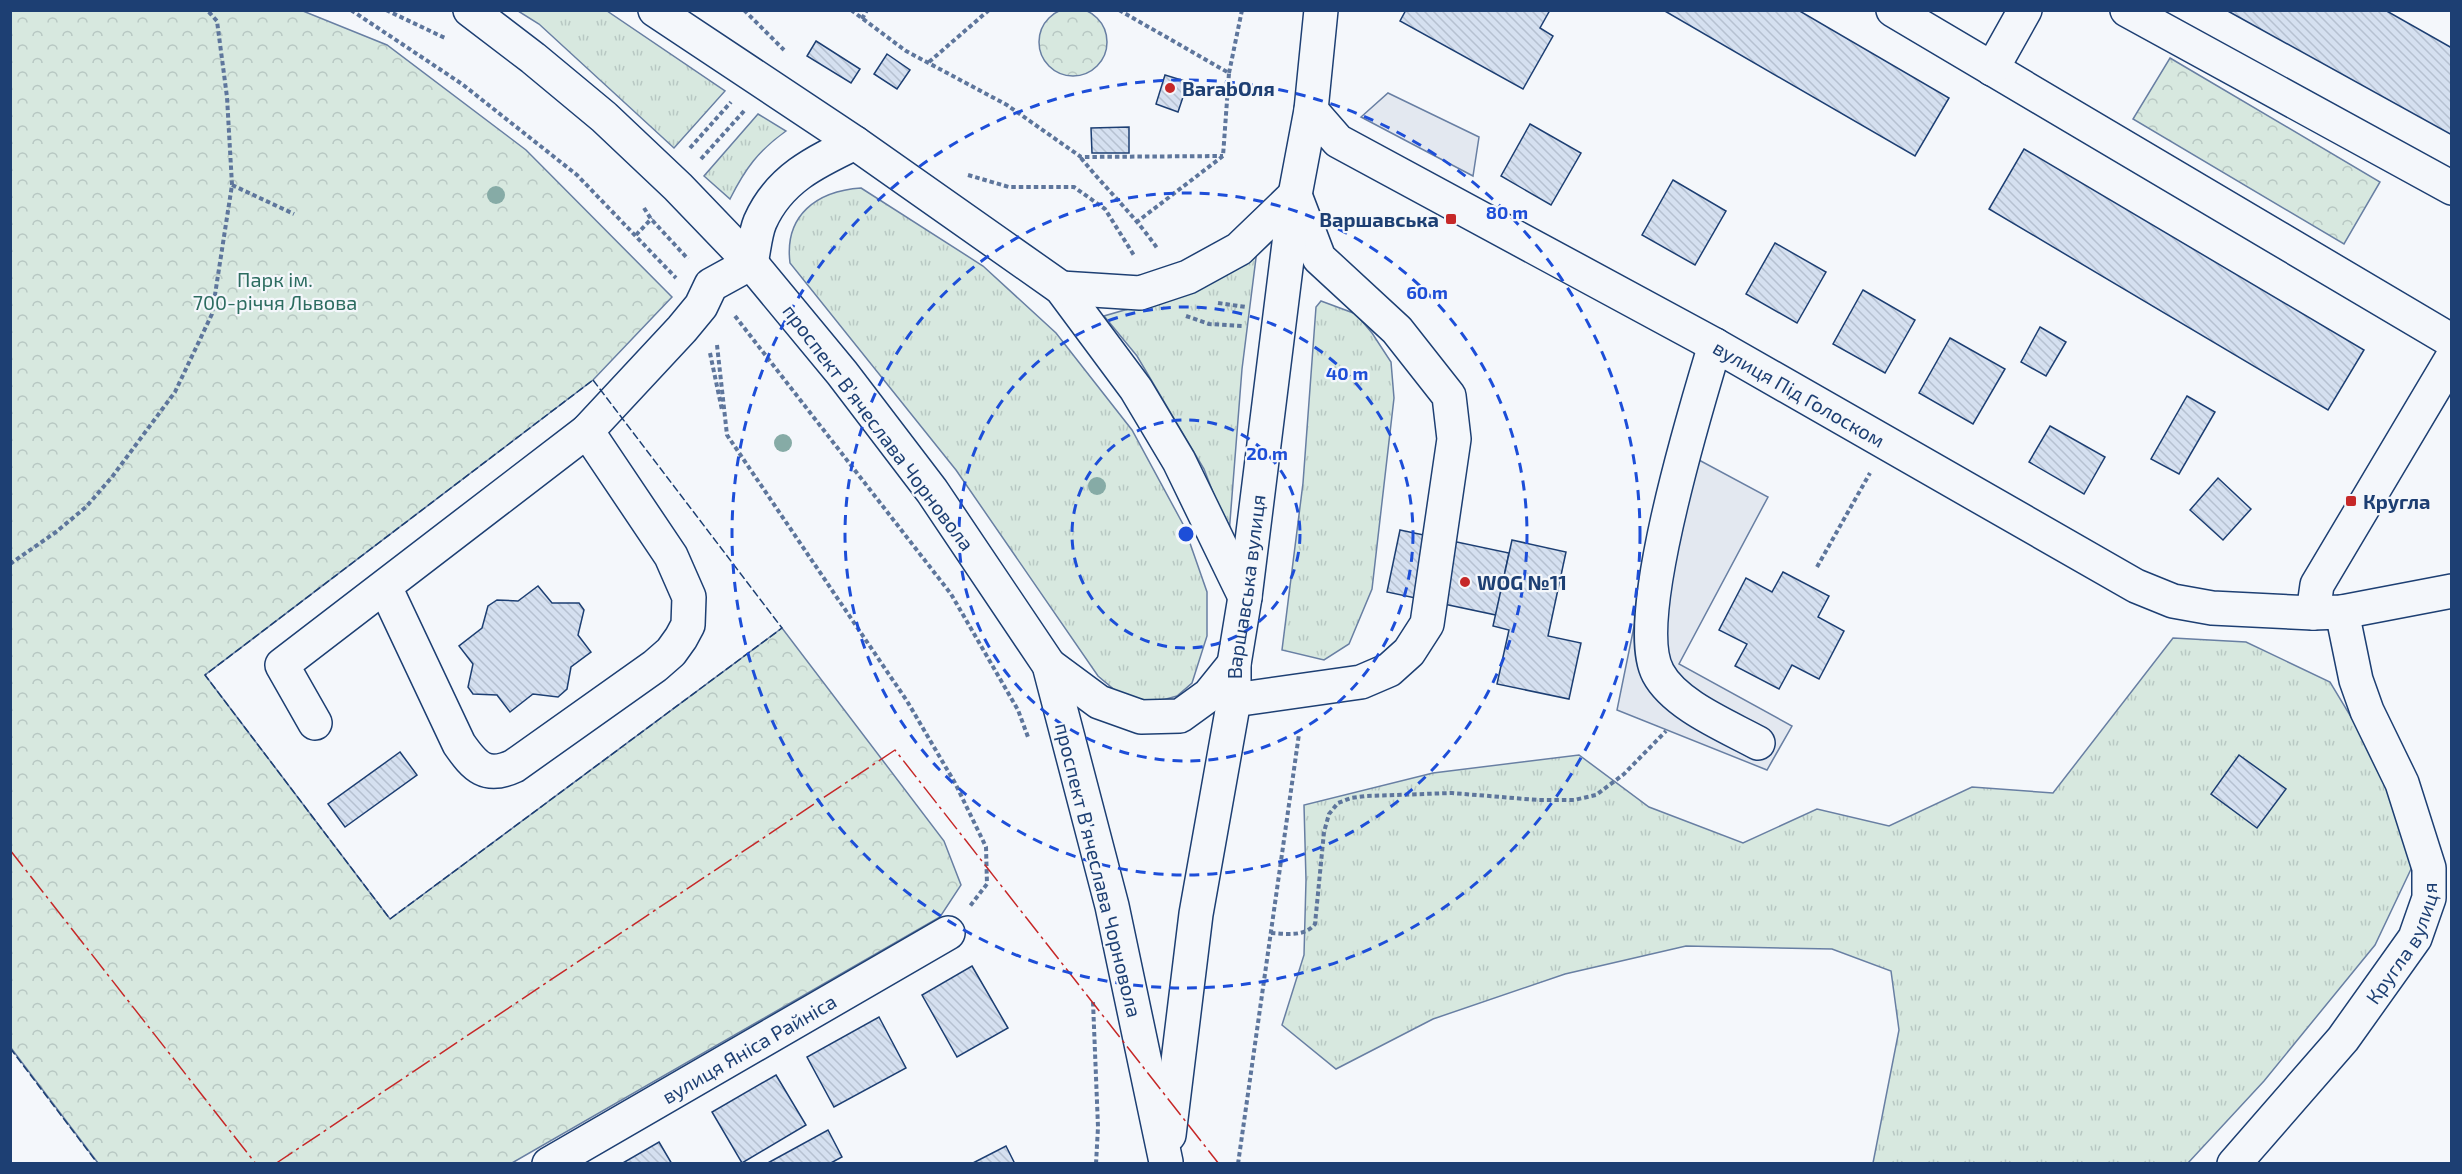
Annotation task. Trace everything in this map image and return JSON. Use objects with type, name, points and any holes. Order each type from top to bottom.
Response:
[{"type":"main road","name":"проспект Вʼячеслава Чорновола","points":[[470,10],[604,117],[678,187],[751,263],[842,373],[932,491],[1049,665],[1112,906],[1166,1163]]},
{"type":"main road","points":[[655,10],[855,143],[1061,288],[1136,388],[1179,461],[1245,597]]},
{"type":"main road","name":"Варшавська вулиця","points":[[1166,1163],[1196,914],[1233,700],[1234,664],[1245,597],[1295,195],[1311,110],[1321,10]]},
{"type":"main road","points":[[1893,10],[2451,340]]},
{"type":"main road","points":[[1992,69],[2025,10]]},
{"type":"main road","points":[[2127,10],[2451,188]]},
{"type":"main road","name":"вулиця Під Голоском","points":[[1311,110],[1338,141],[1715,345],[2136,586],[2163,597],[2212,608],[2327,613],[2451,591]]},
{"type":"main road","points":[[315,723],[282,665],[587,431],[682,329],[701,306],[711,285],[751,263],[760,222],[780,190],[810,164],[855,143]]},
{"type":"main road","points":[[1061,288],[1140,293],[1188,277],[1239,249],[1295,195],[1319,258],[1397,330],[1449,396],[1454,439],[1427,624],[1409,652],[1389,670],[1362,682],[1233,700]]},
{"type":"main road","points":[[1715,345],[1683,451],[1657,579],[1652,620],[1652,650],[1658,672],[1670,690],[1691,705],[1758,742]]},
{"type":"main road","points":[[2327,613],[2316,585],[2451,358]]},
{"type":"main road","points":[[385,587],[459,744],[475,765],[490,772],[514,766],[655,666],[671,652],[688,625],[690,611],[687,591],[670,556],[587,431]]},
{"type":"main road","name":"Кругла вулиця","points":[[2234,1164],[2343,1039],[2415,938],[2429,898],[2429,868],[2402,783],[2367,711],[2327,613]]},
{"type":"main road","points":[[1049,665],[1099,702],[1141,717],[1180,716],[1209,695],[1234,664]]},
{"type":"main road","name":"вулиця Яніса Райніса","points":[[549,1164],[948,933]]},
{"type":"path","points":[[10,564],[57,532],[86,507],[112,477],[175,392],[212,314],[232,185],[227,97],[217,21],[207,10]]},
{"type":"path","points":[[351,10],[462,84],[577,175],[636,235],[656,214]]},
{"type":"path","points":[[386,10],[448,40]]},
{"type":"path","points":[[744,10],[790,57]]},
{"type":"path","points":[[851,10],[906,51],[1007,105],[1081,157],[1224,156]]},
{"type":"path","points":[[861,19],[867,10]]},
{"type":"path","points":[[929,62],[989,10]]},
{"type":"path","points":[[1119,10],[1228,73]]},
{"type":"path","points":[[1224,156],[1228,73],[1242,10]]},
{"type":"path","points":[[686,152],[732,101]]},
{"type":"path","points":[[699,162],[746,109]]},
{"type":"path","points":[[1138,221],[1224,156]]},
{"type":"path","points":[[965,175],[1009,187],[1074,187],[1105,208],[1139,263]]},
{"type":"path","points":[[232,185],[294,214]]},
{"type":"path","points":[[642,204],[651,219],[711,285],[951,594],[1018,710],[1029,742]]},
{"type":"path","points":[[1182,314],[1209,324],[1279,328]]},
{"type":"path","points":[[717,343],[726,435],[907,700],[955,783],[986,848],[987,884],[948,933]]},
{"type":"path","points":[[1817,567],[1887,444]]},
{"type":"path","points":[[1271,933],[1294,934],[1311,929],[1315,924],[1324,832],[1329,814],[1338,803],[1366,796],[1452,793],[1547,800],[1574,800],[1596,795],[1624,774],[1691,705]]},
{"type":"path","points":[[1238,1164],[1299,734]]},
{"type":"path","points":[[1093,999],[1098,1127],[1096,1164]]},
{"type":"green space","points":[[1066,8],[1080,8],[1092,13],[1102,23],[1107,42],[1102,61],[1092,71],[1080,76],[1066,76],[1054,71],[1044,61],[1039,49],[1039,35],[1044,23],[1054,13]]},
{"type":"green space","name":"Парк ім. 700-річчя Львова","points":[[11,10],[303,11],[387,45],[526,150],[672,297],[593,380],[205,675],[390,919],[782,628],[944,841],[961,885],[940,917],[512,1163],[98,1163],[11,1048]]},
{"type":"green space","points":[[518,11],[607,11],[725,91],[674,148],[539,24]]},
{"type":"green space","points":[[2170,58],[2380,182],[2344,244],[2133,119]]},
{"type":"green space","points":[[758,114],[786,131],[753,161],[730,199],[704,176]]},
{"type":"green space","points":[[861,188],[983,266],[1056,333],[1132,430],[1184,526],[1207,592],[1207,636],[1192,683],[1177,696],[1152,703],[1123,697],[1098,676],[956,470],[790,263],[792,231],[798,219],[807,209],[830,194]]},
{"type":"green space","points":[[1258,242],[1242,369],[1229,534],[1204,469],[1137,356],[1104,316],[1180,294]]},
{"type":"green space","points":[[1321,301],[1356,314],[1372,333],[1391,362],[1394,398],[1372,589],[1349,644],[1324,660],[1282,650],[1303,483],[1316,307]]},
{"type":"green space","points":[[2173,638],[2246,642],[2330,682],[2383,770],[2412,867],[2375,945],[2264,1081],[2188,1163],[1873,1163],[1899,1030],[1891,971],[1832,949],[1686,946],[1565,974],[1433,1019],[1336,1069],[1282,1025],[1304,955],[1306,880],[1304,805],[1433,773],[1579,755],[1649,807],[1743,843],[1817,809],[1889,826],[1972,787],[2053,793]]},
{"type":"shaded area","points":[[1388,93],[1479,137],[1473,176],[1361,117]]},
{"type":"shaded area","points":[[1671,445],[1768,497],[1679,664],[1792,726],[1767,770],[1617,710]]},
{"type":"building","points":[[1406,10],[1550,10],[1540,28],[1553,36],[1523,89],[1400,21]]},
{"type":"building","points":[[1663,10],[1798,10],[1949,98],[1915,156]]},
{"type":"building","points":[[2226,10],[2385,10],[2452,48],[2452,135]]},
{"type":"building","points":[[816,41],[860,69],[851,83],[807,56]]},
{"type":"building","points":[[887,54],[910,70],[897,89],[874,74]]},
{"type":"building","points":[[1165,75],[1188,82],[1178,112],[1156,104]]},
{"type":"building","points":[[1530,124],[1581,153],[1551,205],[1501,176]]},
{"type":"building","points":[[1129,127],[1129,153],[1092,153],[1091,128]]},
{"type":"building","points":[[2024,149],[2364,350],[2328,410],[1989,209]]},
{"type":"building","points":[[1673,180],[1726,211],[1695,265],[1642,235]]},
{"type":"building","points":[[1775,243],[1826,272],[1797,323],[1746,294]]},
{"type":"building","points":[[1863,290],[1915,320],[1885,373],[1833,344]]},
{"type":"building","points":[[2040,327],[2066,342],[2046,376],[2021,362]]},
{"type":"building","points":[[1950,338],[2005,369],[1973,424],[1919,393]]},
{"type":"building","points":[[2187,396],[2215,412],[2179,474],[2151,459]]},
{"type":"building","points":[[2050,426],[2105,457],[2084,494],[2029,462]]},
{"type":"building","points":[[2218,478],[2251,509],[2223,540],[2190,510]]},
{"type":"building","points":[[1400,530],[1509,553],[1496,615],[1387,592]]},
{"type":"building","points":[[1512,540],[1566,552],[1548,636],[1581,643],[1569,699],[1497,684],[1509,630],[1493,626]]},
{"type":"building","points":[[1783,572],[1829,596],[1818,617],[1844,631],[1819,679],[1792,665],[1779,689],[1735,666],[1747,644],[1719,630],[1746,578],[1772,592]]},
{"type":"building","points":[[538,586],[552,603],[579,603],[584,610],[578,635],[591,652],[571,667],[567,689],[558,697],[533,694],[510,712],[497,695],[473,694],[468,687],[473,664],[459,646],[482,628],[488,606],[497,600],[518,601]]},
{"type":"building","points":[[400,752],[417,775],[345,827],[328,804]]},
{"type":"building","points":[[2239,755],[2286,789],[2257,828],[2211,794]]},
{"type":"building","points":[[972,966],[1008,1028],[957,1057],[922,995]]},
{"type":"building","points":[[879,1017],[906,1068],[834,1107],[807,1057]]},
{"type":"building","points":[[776,1075],[806,1125],[742,1163],[712,1112]]},
{"type":"building","points":[[828,1130],[842,1157],[829,1164],[766,1164]]},
{"type":"building","points":[[659,1142],[672,1164],[621,1164]]},
{"type":"building","points":[[1006,1146],[1015,1164],[971,1164]]},
{"type":"fence","points":[[593,380],[782,628],[390,919],[205,675],[593,380]]},
{"type":"fence","points":[[10,1048],[98,1164]]},
{"type":"power","points":[[275,1164],[895,750],[1219,1164]]},
{"type":"power","points":[[10,850],[256,1164]]},
{"type":"place","name":"BarabОля","points":[[1170,88]]},
{"type":"place","name":"Варшавська","points":[[1451,219]]},
{"type":"place","name":"Кругла","points":[[2351,501]]},
{"type":"place","name":"WOG №11","points":[[1465,582]]}]
